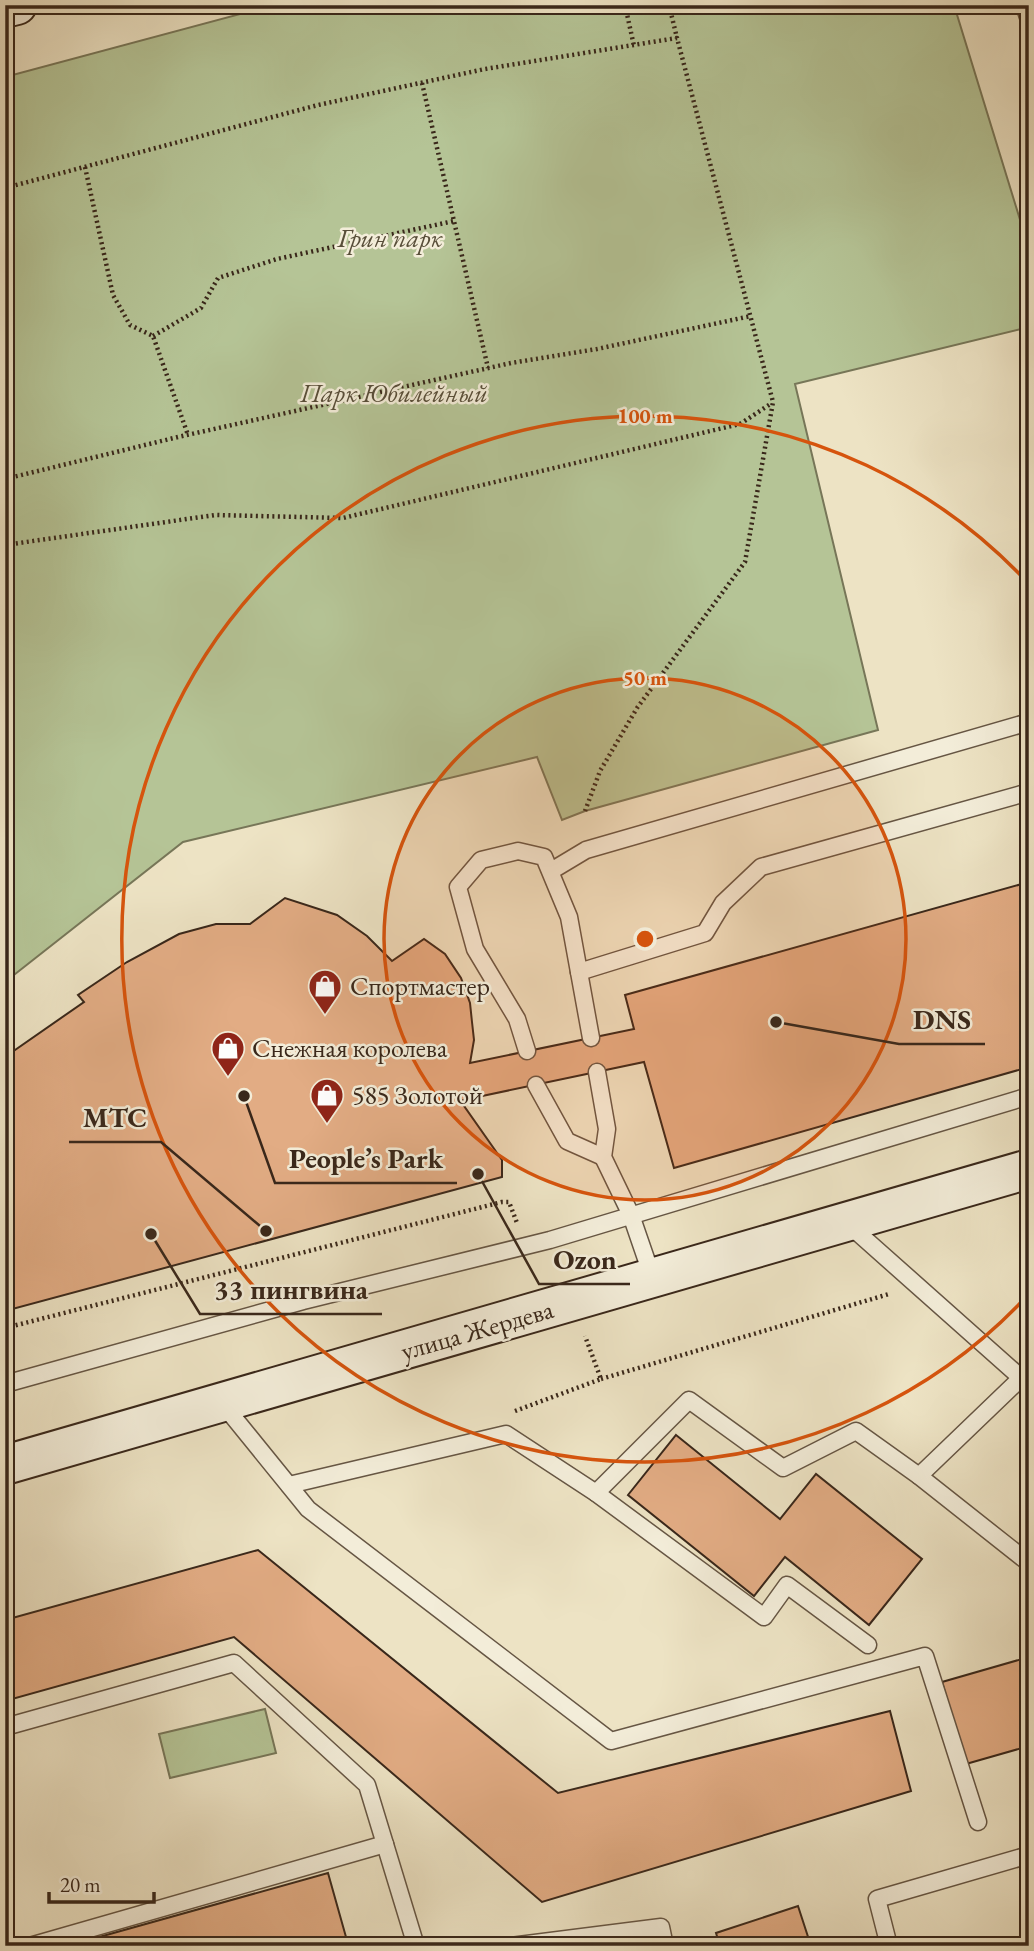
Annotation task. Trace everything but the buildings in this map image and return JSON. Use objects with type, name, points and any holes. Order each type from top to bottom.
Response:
[{"type":"main road","points":[[5,8],[17,5]]},
{"type":"main road","name":"улица Жердева","points":[[5,1465],[1029,1169]]},
{"type":"lane","points":[[1024,5],[1029,20]]},
{"type":"lane","points":[[551,871],[586,850],[1029,722]]},
{"type":"lane","points":[[579,972],[705,933],[723,903],[761,867],[1029,792]]},
{"type":"lane","points":[[527,1051],[517,1019],[475,948],[458,887],[481,860],[518,851],[544,857],[569,916],[591,1038]]},
{"type":"lane","points":[[597,1072],[607,1129],[603,1157],[631,1215],[653,1279]]},
{"type":"lane","points":[[536,1085],[567,1141],[603,1157]]},
{"type":"lane","points":[[5,1384],[303,1301],[550,1240],[1029,1096]]},
{"type":"lane","points":[[846,1222],[1025,1382],[919,1476]]},
{"type":"lane","points":[[597,1493],[690,1400],[782,1468],[856,1431],[919,1476],[1029,1563]]},
{"type":"lane","points":[[222,1403],[308,1509],[611,1741],[925,1656],[978,1822]]},
{"type":"lane","points":[[289,1485],[506,1434],[597,1493],[764,1617],[787,1585],[868,1645]]},
{"type":"lane","points":[[5,1727],[233,1663],[367,1785],[416,1946]]},
{"type":"lane","points":[[30,1946],[384,1844]]},
{"type":"lane","points":[[889,1946],[877,1899],[1029,1855]]},
{"type":"lane","points":[[511,1946],[661,1927],[666,1946]]},
{"type":"path","points":[[625,5],[634,46]]},
{"type":"path","points":[[585,811],[600,771],[637,708],[745,562],[773,402],[669,5]]},
{"type":"path","points":[[5,187],[318,105],[485,69],[677,38]]},
{"type":"path","points":[[422,83],[488,368]]},
{"type":"path","points":[[85,167],[113,295],[130,325],[153,336],[188,435]]},
{"type":"path","points":[[153,336],[201,308],[218,278],[278,259],[454,221]]},
{"type":"path","points":[[5,480],[188,435],[488,368],[597,349],[751,316]]},
{"type":"path","points":[[5,545],[215,515],[343,518],[740,424],[773,402]]},
{"type":"path","points":[[601,1380],[918,1286]]},
{"type":"green space","name":"Парк Юбилейный","points":[[274,5],[954,5],[1029,249],[1029,327],[795,384],[878,730],[585,811],[562,820],[537,757],[183,842],[5,982],[5,77]]},
{"type":"green space","points":[[265,1709],[276,1753],[170,1778],[159,1734]]},
{"type":"place","name":"Спортмастер","points":[[325,1016]]},
{"type":"place","name":"DNS","points":[[776,1022]]},
{"type":"place","name":"Снежная королева","points":[[228,1078]]},
{"type":"place","name":"People’s Park","points":[[244,1096]]},
{"type":"place","name":"585 Золотой","points":[[327,1125]]},
{"type":"place","name":"Ozon","points":[[478,1174]]},
{"type":"place","name":"МТС","points":[[266,1231]]},
{"type":"place","name":"33 пингвина","points":[[151,1234]]},
{"type":"park label","name":"Грин парк","points":[[390,238]]}]
